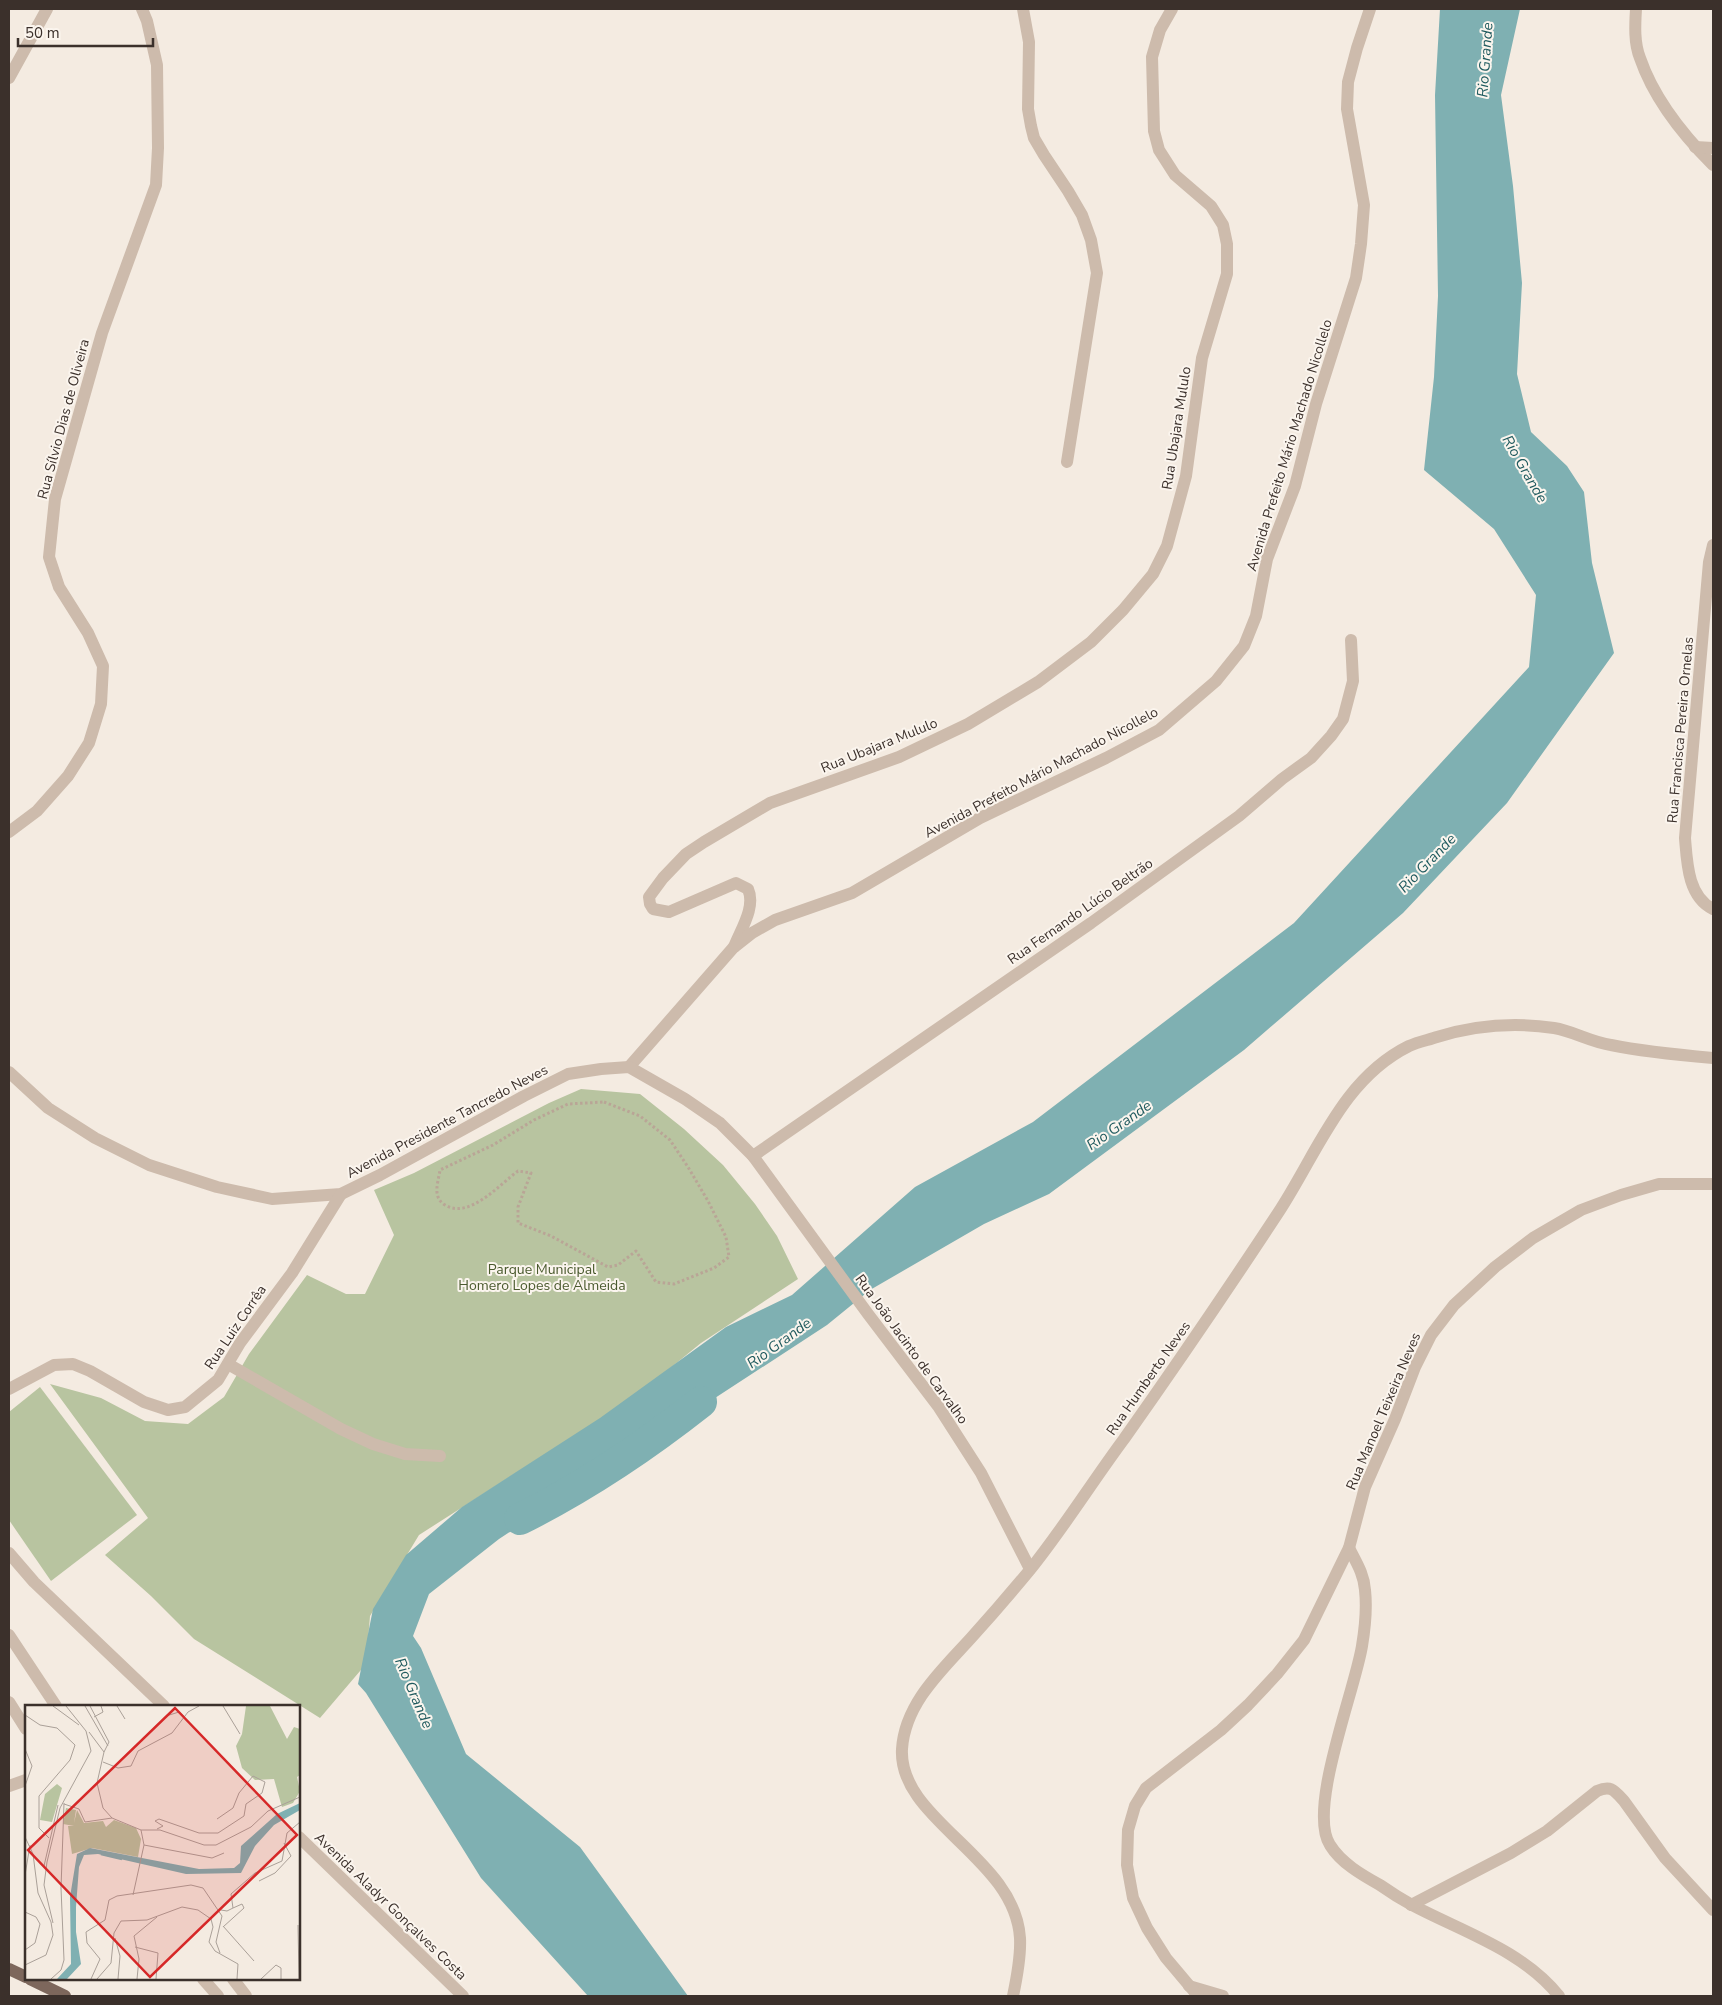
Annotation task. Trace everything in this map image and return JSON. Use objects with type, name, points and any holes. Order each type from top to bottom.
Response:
[{"type":"main road","points":[[9,1969],[25,1977]]},
{"type":"main road","points":[[32,1980],[65,1996]]},
{"type":"street","points":[[9,78],[47,9]]},
{"type":"street","name":"Rua Sílvio Dias de Oliveira","points":[[9,832],[37,811],[68,776],[89,743],[101,704],[102,666],[88,633],[59,588],[49,557],[55,499],[102,333],[156,185],[157,65],[142,9]]},
{"type":"street","points":[[1023,9],[1029,42],[1028,109],[1030,126],[1034,138],[1082,215],[1091,240],[1097,273],[1067,462]]},
{"type":"street","name":"Rua Ubajara Mululo","points":[[733,948],[750,908],[752,896],[748,889],[736,883],[668,912],[653,909],[649,897],[674,865],[704,842],[770,803],[899,756],[968,724],[1038,682],[1092,642],[1124,610],[1153,574],[1167,546],[1186,476],[1202,358],[1226,274],[1227,244],[1223,225],[1211,206],[1175,175],[1159,150],[1154,131],[1152,58],[1160,30],[1172,9]]},
{"type":"street","name":"Avenida Prefeito Mário Machado Nicollelo","points":[[629,1067],[733,948],[752,933],[775,920],[852,893],[980,818],[1098,762],[1159,730],[1216,681],[1244,646],[1256,616],[1267,559],[1295,486],[1316,404],[1356,278],[1362,244],[1364,205],[1347,109],[1348,82],[1370,9]]},
{"type":"street","points":[[1636,9],[1635,27],[1639,57],[1652,87],[1695,147],[1713,165]]},
{"type":"street","points":[[1695,147],[1713,148]]},
{"type":"street","name":"Rua Francisca Pereira Ornelas","points":[[1713,545],[1709,562],[1685,838],[1688,870],[1697,896],[1713,909]]},
{"type":"street","name":"Rua Fernando Lúcio Beltrão","points":[[753,1156],[1107,912],[1239,816],[1282,779],[1311,758],[1331,736],[1343,719],[1353,681],[1351,640]]},
{"type":"street","name":"Rua Humberto Neves","points":[[1013,1996],[1018,1970],[1020,1935],[1011,1902],[994,1876],[914,1793],[905,1773],[902,1752],[905,1729],[927,1687],[1030,1569],[1178,1363],[1290,1195],[1329,1126],[1357,1087],[1380,1065],[1410,1046],[1459,1030],[1500,1024],[1557,1029],[1606,1044],[1662,1054],[1712,1058]]},
{"type":"street","points":[[629,1067],[685,1099],[720,1123],[753,1156]]},
{"type":"street","name":"Avenida Presidente Tancredo Neves","points":[[9,1072],[48,1108],[95,1138],[149,1165],[217,1187],[272,1199],[341,1194],[568,1074],[629,1067]]},
{"type":"street","name":"Rua João Jacinto de Carvalho","points":[[753,1156],[816,1244],[938,1406],[981,1473],[1030,1569]]},
{"type":"street","name":"Rua Manoel Teixeira Neves","points":[[1198,1996],[1166,1958],[1146,1928],[1133,1898],[1127,1865],[1128,1830],[1135,1806],[1146,1788],[1222,1730],[1277,1674],[1304,1640],[1349,1548],[1365,1487],[1395,1419],[1415,1367],[1431,1335],[1454,1305],[1495,1267],[1525,1244],[1581,1210],[1658,1184],[1713,1184]]},
{"type":"street","name":"Rua Luiz Corrêa","points":[[9,1388],[54,1365],[74,1364],[144,1402],[168,1410],[185,1407],[218,1380],[292,1273],[341,1194]]},
{"type":"street","points":[[228,1364],[341,1430],[373,1444],[405,1454],[440,1456]]},
{"type":"street","points":[[1349,1548],[1361,1571],[1365,1588],[1366,1608],[1354,1684],[1328,1778],[1323,1808],[1324,1826],[1329,1844],[1343,1860],[1411,1905],[1487,1941],[1526,1965],[1549,1984],[1559,1996]]},
{"type":"street","points":[[9,1553],[34,1582],[163,1705]]},
{"type":"street","points":[[9,1635],[55,1705]]},
{"type":"street","points":[[9,1702],[25,1727]]},
{"type":"street","points":[[9,1786],[25,1780]]},
{"type":"street","points":[[1411,1905],[1511,1853],[1547,1831],[1597,1791],[1609,1788],[1624,1801],[1665,1858],[1713,1910]]},
{"type":"street","name":"Avenida Aladyr Gonçalves Costa","points":[[300,1838],[463,1996]]},
{"type":"street","points":[[204,1980],[218,1996]]},
{"type":"street","points":[[234,1980],[246,1996]]},
{"type":"street","points":[[1187,1985],[1223,1996]]},
{"type":"path","points":[[604,1102],[640,1116],[670,1140],[708,1201],[726,1237],[729,1257],[714,1268],[674,1284],[656,1282],[636,1251],[618,1265],[608,1267],[551,1236],[518,1223],[518,1207],[531,1173],[518,1171],[476,1204],[464,1209],[450,1208],[441,1203],[436,1192],[440,1170],[493,1145],[534,1120],[568,1104],[604,1102]]},
{"type":"green space","name":"Parque Municipal Homero Lopes de Almeida","points":[[581,1089],[640,1094],[684,1129],[723,1165],[755,1204],[777,1236],[798,1279],[701,1343],[636,1396],[419,1535],[370,1616],[366,1664],[320,1718],[194,1639],[151,1596],[105,1555],[148,1518],[50,1384],[101,1398],[145,1421],[188,1424],[224,1397],[249,1354],[307,1275],[346,1294],[365,1294],[394,1235],[374,1190],[414,1173],[549,1103]]},
{"type":"green space","points":[[40,1387],[137,1515],[51,1581],[9,1520],[9,1412]]},
{"type":"water","points":[[1440,9],[1520,9],[1501,95],[1513,186],[1522,283],[1517,374],[1531,432],[1567,466],[1584,492],[1592,563],[1614,653],[1507,803],[1403,913],[1244,1050],[1049,1194],[984,1224],[870,1290],[827,1325],[499,1539],[429,1594],[413,1636],[421,1648],[466,1754],[580,1847],[688,1996],[588,1996],[481,1878],[366,1693],[358,1684],[373,1609],[406,1555],[462,1507],[600,1418],[726,1327],[792,1295],[915,1187],[1033,1122],[1294,923],[1529,667],[1536,595],[1494,529],[1424,470],[1434,377],[1438,296],[1435,95]]},
{"type":"waterway","name":"Rio Grande","points":[[520,1519],[567,1494],[613,1465],[658,1435],[701,1402]]}]
